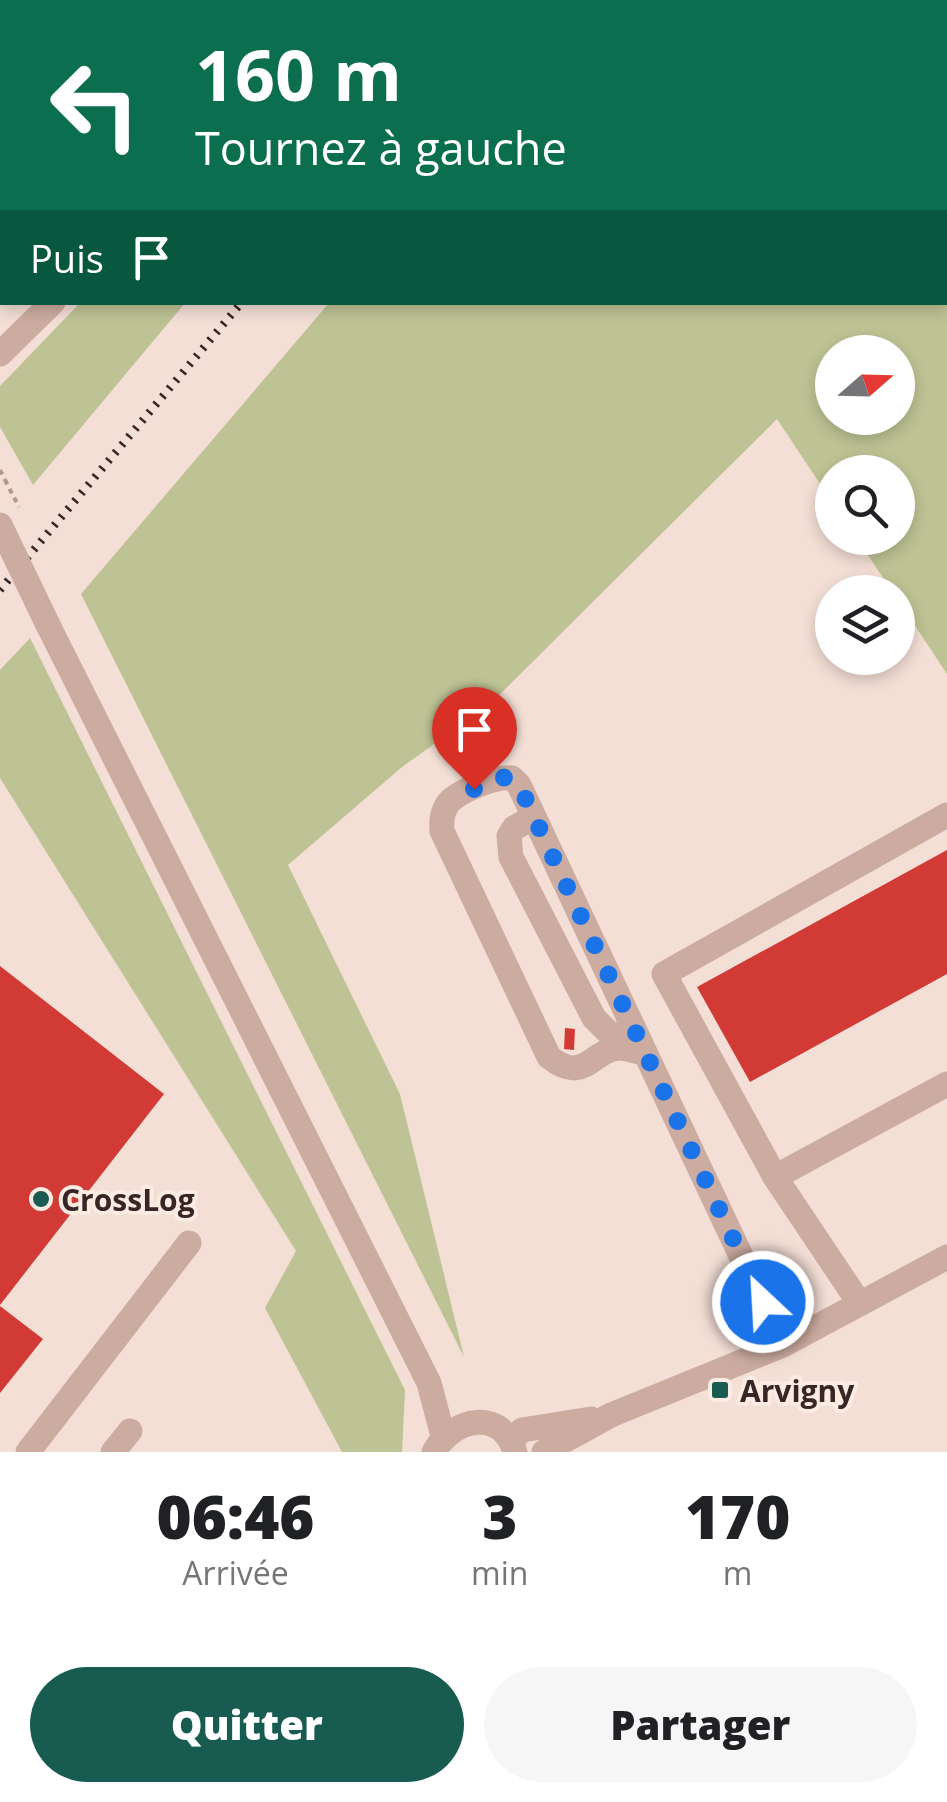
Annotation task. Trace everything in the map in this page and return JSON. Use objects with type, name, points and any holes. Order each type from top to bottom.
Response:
[{"type":"street","points":[[0,354],[50,305]]},
{"type":"street","points":[[0,525],[428,1383],[447,1437],[491,1424],[514,1446],[522,1430],[611,1416],[784,1345],[947,1256]]},
{"type":"street","points":[[642,1046],[622,1048],[572,1069],[549,1058],[442,831],[450,801],[497,778],[512,778],[534,817],[784,1345]]},
{"type":"street","points":[[860,1304],[774,1176],[664,974],[947,815]]},
{"type":"street","points":[[534,817],[514,828],[509,836],[511,857],[594,1018],[610,1034],[642,1046]]},
{"type":"street","points":[[774,1176],[947,1084]]},
{"type":"street","points":[[28,1452],[189,1243]]},
{"type":"street","points":[[544,1452],[573,1444],[611,1416]]},
{"type":"street","points":[[113,1452],[130,1431]]},
{"type":"path","points":[[0,470],[5,480]]},
{"type":"green space","points":[[78,305],[183,305],[33,485],[0,427],[0,386]]},
{"type":"green space","points":[[327,305],[947,305],[947,674],[915,626],[915,575],[881,575],[868,555],[915,555],[915,455],[815,455],[815,476],[777,419],[489,705],[402,767],[288,865],[400,1094],[464,1357],[81,594]]},
{"type":"green space","points":[[30,638],[405,1390],[402,1452],[342,1452],[265,1308],[296,1251],[0,778],[0,670]]},
{"type":"building","points":[[947,850],[947,974],[750,1082],[697,987]]},
{"type":"building","name":"CrossLog","points":[[0,966],[164,1094],[0,1305]]},
{"type":"building","points":[[565,1028],[575,1029],[574,1050],[564,1049]]},
{"type":"building","points":[[0,1306],[43,1339],[0,1393]]},
{"type":"railway","points":[[0,590],[239,305]]},
{"type":"place","name":"CrossLog","points":[[41,1199]]},
{"type":"place","name":"Arvigny","points":[[720,1390]]},
{"type":"route","points":[[474,789],[505,777],[519,785],[763,1302]]}]
